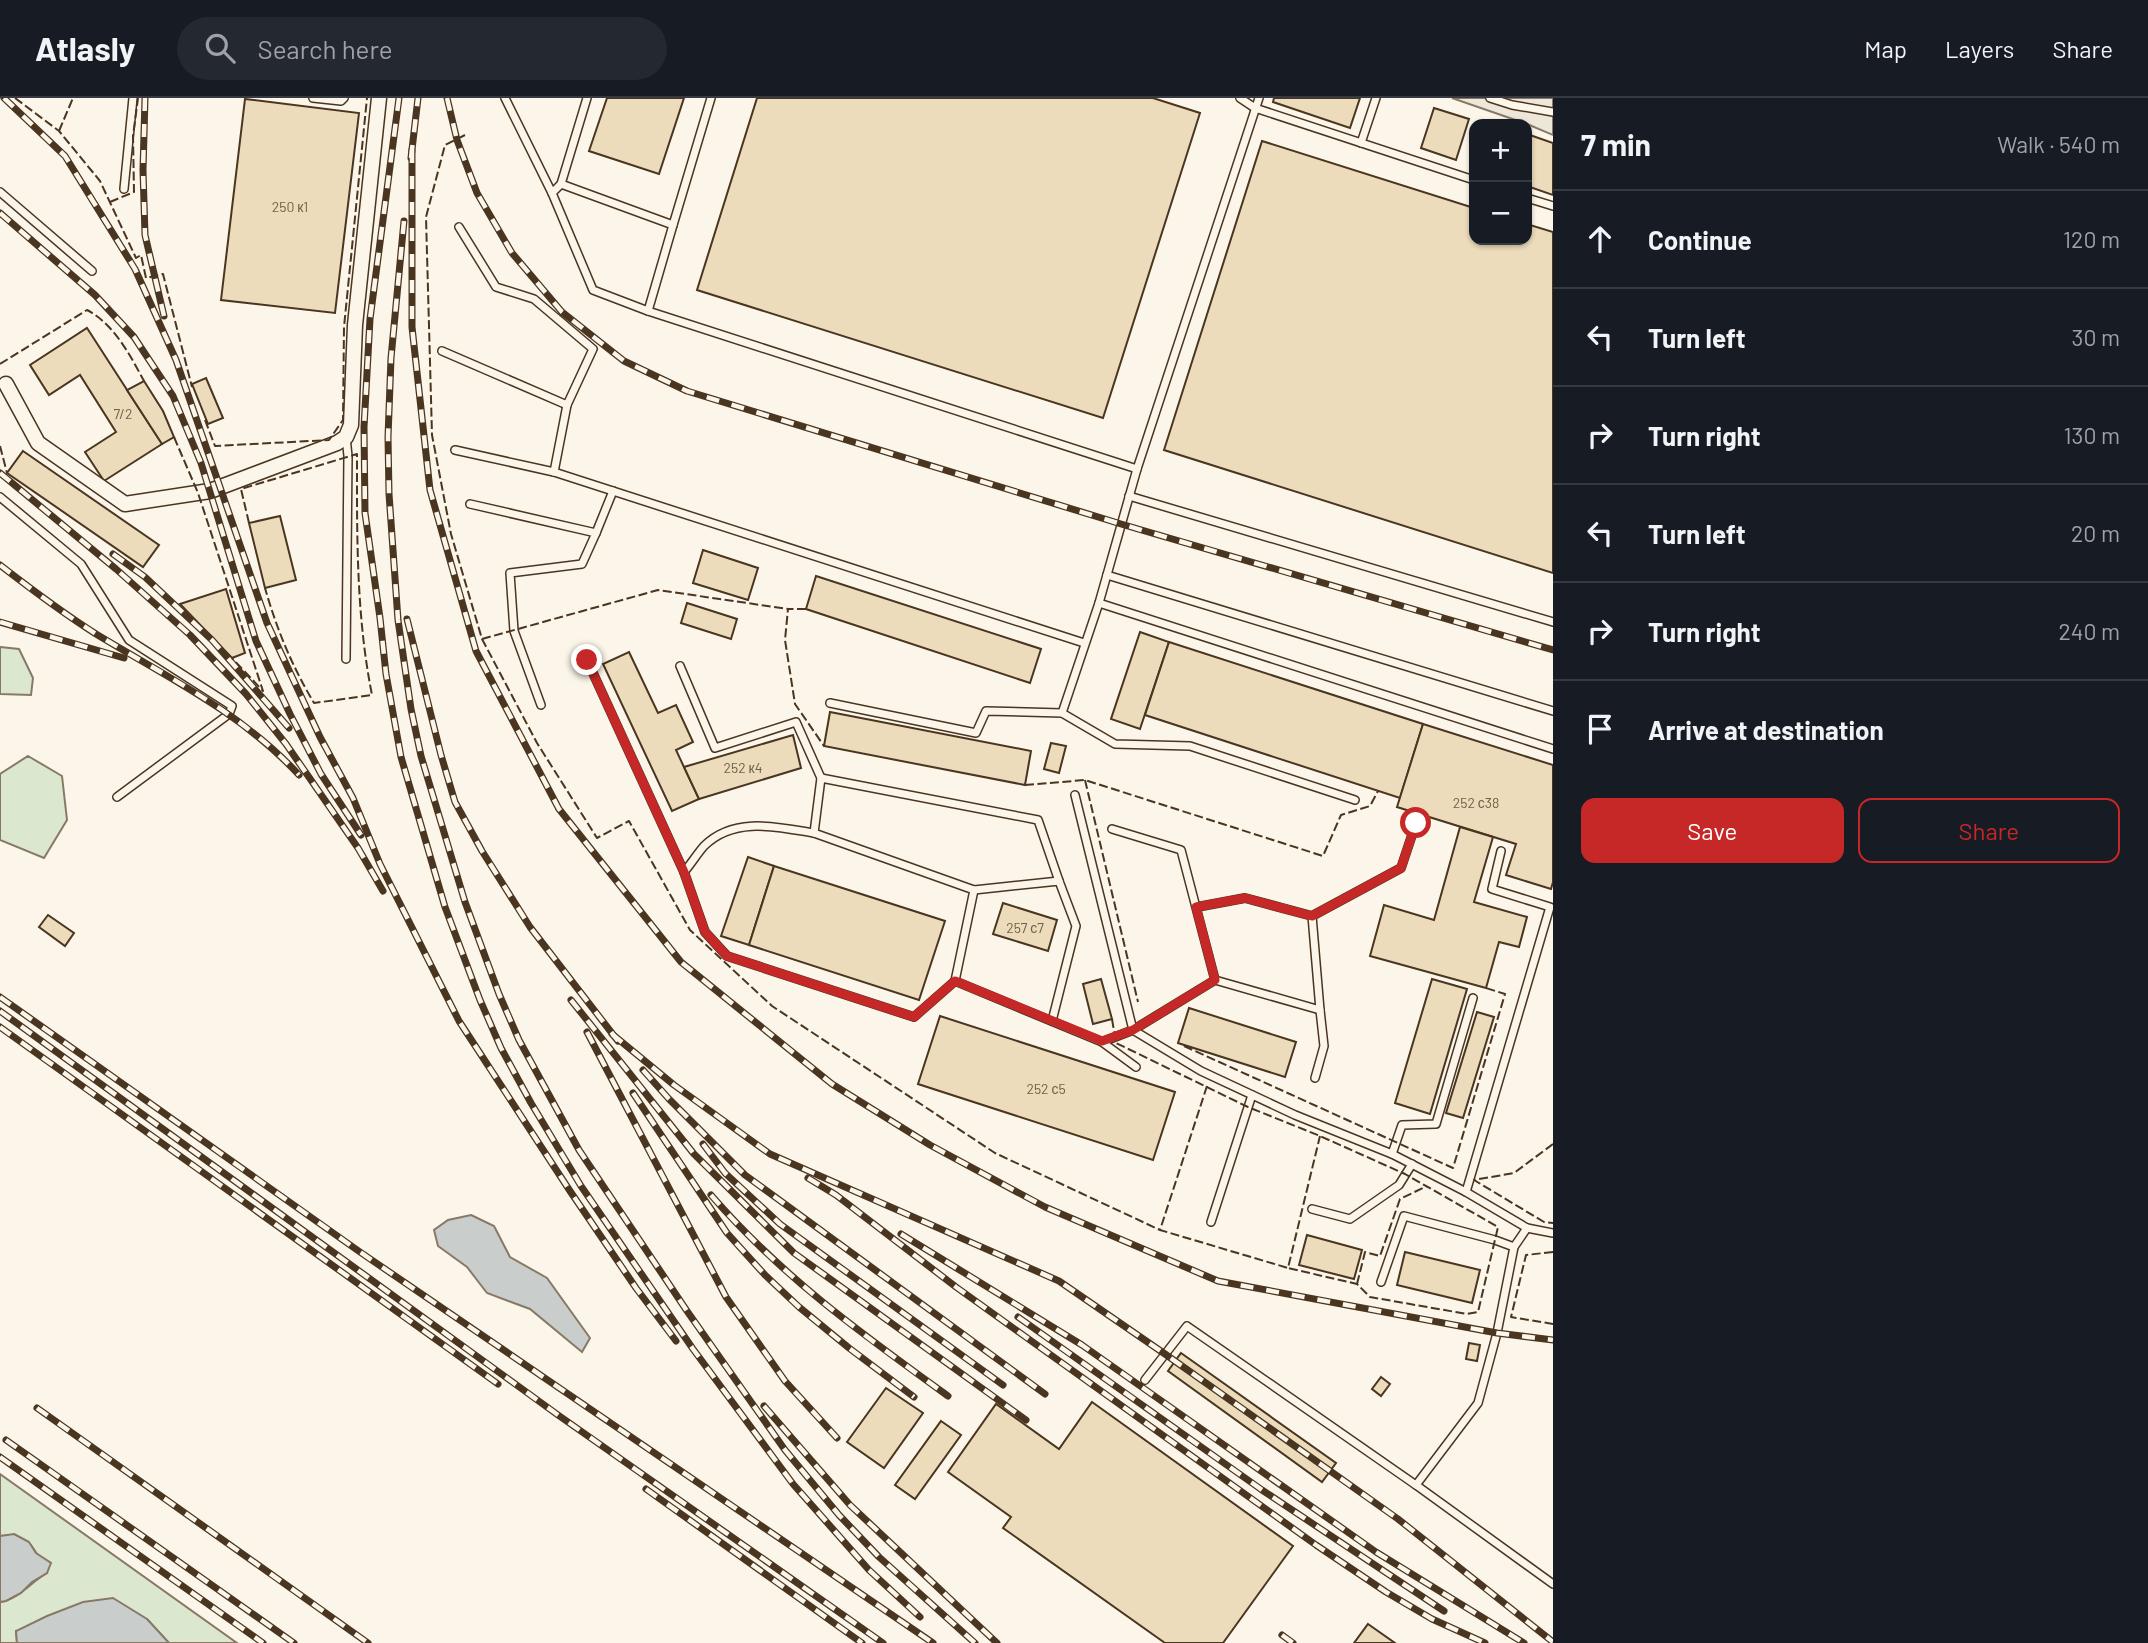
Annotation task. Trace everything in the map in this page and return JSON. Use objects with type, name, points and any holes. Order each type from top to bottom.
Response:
[{"type":"street","points":[[6,384],[38,443],[125,504],[210,491],[337,443],[346,437],[351,425],[355,325],[379,98]]},
{"type":"lane","points":[[124,189],[133,98]]},
{"type":"lane","points":[[313,98],[341,101],[344,98]]},
{"type":"lane","points":[[505,98],[552,193],[593,290],[648,311],[1137,469]]},
{"type":"lane","points":[[552,193],[561,184],[587,98]]},
{"type":"lane","points":[[648,311],[711,98]]},
{"type":"lane","points":[[1240,98],[1255,108],[1469,178]]},
{"type":"lane","points":[[1062,713],[1099,603],[1137,469],[1259,98]]},
{"type":"lane","points":[[1361,143],[1376,98]]},
{"type":"lane","points":[[1490,98],[1553,112]]},
{"type":"lane","points":[[561,184],[673,225]]},
{"type":"lane","points":[[0,192],[92,271]]},
{"type":"lane","points":[[1532,200],[1553,206]]},
{"type":"lane","points":[[459,226],[496,287],[534,299],[593,349],[567,405],[554,472]]},
{"type":"lane","points":[[442,351],[567,405]]},
{"type":"lane","points":[[346,437],[346,659]]},
{"type":"lane","points":[[455,450],[554,472],[1084,643]]},
{"type":"lane","points":[[541,705],[514,631],[510,573],[582,564],[613,491]]},
{"type":"lane","points":[[1129,496],[1553,622]]},
{"type":"lane","points":[[0,497],[81,564],[129,640],[232,706],[229,714],[117,797]]},
{"type":"lane","points":[[470,504],[596,533]]},
{"type":"lane","points":[[1107,575],[1553,710]]},
{"type":"lane","points":[[1099,603],[1553,749]]},
{"type":"lane","points":[[587,660],[684,872],[705,932],[727,956],[914,1017],[955,981],[974,890]]},
{"type":"lane","points":[[680,666],[715,748],[796,722],[821,778],[814,833]]},
{"type":"lane","points":[[830,703],[976,733],[986,711],[1062,713],[1115,744],[1190,746],[1355,800]]},
{"type":"lane","points":[[821,778],[1038,820],[1076,926],[1052,1021]]},
{"type":"lane","points":[[1075,795],[1133,1030],[1201,1071],[1392,1154],[1466,1192],[1527,1228],[1553,1233]]},
{"type":"lane","points":[[1196,907],[1245,898],[1312,916],[1401,868],[1416,823]]},
{"type":"lane","points":[[684,872],[705,845],[733,828],[766,825],[814,833],[974,890],[1059,881]]},
{"type":"lane","points":[[1112,829],[1181,850],[1215,980]]},
{"type":"lane","points":[[1466,1192],[1551,908],[1492,889],[1501,850]]},
{"type":"lane","points":[[1312,916],[1324,1046],[1315,1078]]},
{"type":"lane","points":[[1102,1041],[1133,1030],[1215,980],[1321,1010]]},
{"type":"lane","points":[[955,981],[1102,1041],[1136,1067]]},
{"type":"lane","points":[[1392,1154],[1402,1125],[1436,1124],[1473,998]]},
{"type":"lane","points":[[1211,1222],[1252,1095]]},
{"type":"lane","points":[[1311,1209],[1350,1219],[1399,1185],[1412,1164]]},
{"type":"lane","points":[[1381,1282],[1404,1216],[1514,1247]]},
{"type":"lane","points":[[1416,1485],[1478,1403],[1497,1332],[1514,1247],[1527,1228]]},
{"type":"lane","points":[[1145,1380],[1186,1326],[1416,1485],[1553,1584]]},
{"type":"green space","points":[[0,647],[19,649],[33,678],[31,695],[0,694]]},
{"type":"green space","points":[[28,756],[62,776],[67,820],[44,858],[0,840],[0,774]]},
{"type":"green space","points":[[0,1474],[237,1643],[169,1643],[147,1619],[16,1631],[17,1643],[0,1643],[0,1602],[19,1594],[47,1573],[35,1550],[25,1540],[10,1535],[0,1536]]},
{"type":"shaded area","points":[[1452,98],[1553,98],[1553,135],[1532,126],[1532,119],[1513,119]]},
{"type":"shaded area","points":[[471,1215],[494,1226],[510,1257],[547,1278],[590,1338],[582,1352],[530,1309],[487,1293],[467,1267],[438,1246],[434,1230],[448,1220]]},
{"type":"shaded area","points":[[14,1534],[29,1542],[36,1553],[51,1563],[47,1573],[21,1593],[0,1602],[0,1536]]},
{"type":"shaded area","points":[[113,1598],[147,1619],[169,1643],[17,1643],[16,1631],[47,1616],[83,1602]]},
{"type":"building","points":[[607,98],[684,98],[659,174],[589,151]]},
{"type":"building","points":[[757,98],[1153,98],[1200,113],[1103,418],[697,290]]},
{"type":"building","points":[[1274,98],[1360,98],[1350,128],[1273,102]]},
{"type":"building","points":[[245,99],[359,113],[335,313],[221,300]]},
{"type":"building","points":[[1434,108],[1469,119],[1456,160],[1421,148]]},
{"type":"building","points":[[1532,136],[1553,143],[1553,195],[1532,188]]},
{"type":"building","points":[[1262,141],[1469,206],[1469,245],[1532,245],[1532,226],[1553,232],[1553,573],[1164,450]]},
{"type":"building","points":[[87,328],[162,444],[104,481],[85,452],[116,432],[80,375],[49,395],[30,365]]},
{"type":"building","points":[[206,378],[223,418],[208,424],[192,384]]},
{"type":"building","points":[[144,381],[163,411],[174,437],[162,444],[127,390]]},
{"type":"building","points":[[23,451],[159,545],[143,567],[7,473]]},
{"type":"building","points":[[280,516],[296,580],[265,588],[249,523]]},
{"type":"building","points":[[703,550],[758,568],[748,600],[693,583]]},
{"type":"building","points":[[816,576],[1041,649],[1030,683],[806,609]]},
{"type":"building","points":[[226,589],[245,653],[232,658],[180,604]]},
{"type":"building","points":[[687,603],[737,619],[731,639],[681,623]]},
{"type":"building","points":[[1140,632],[1169,642],[1140,729],[1111,719]]},
{"type":"building","points":[[1169,642],[1423,724],[1400,798],[1145,715]]},
{"type":"building","points":[[629,652],[658,713],[676,705],[693,742],[676,750],[699,799],[672,811],[603,664]]},
{"type":"building","points":[[830,712],[1031,751],[1025,785],[824,746]]},
{"type":"building","points":[[1423,724],[1553,765],[1551,889],[1506,875],[1516,844],[1397,807]]},
{"type":"building","points":[[793,735],[801,768],[699,799],[684,767]]},
{"type":"building","points":[[1051,743],[1066,746],[1059,773],[1044,769]]},
{"type":"building","points":[[1460,827],[1493,837],[1474,902],[1527,917],[1519,947],[1499,942],[1486,988],[1370,956],[1384,905],[1434,920]]},
{"type":"building","points":[[748,857],[774,866],[749,945],[721,936]]},
{"type":"building","points":[[774,866],[945,921],[919,1000],[749,945]]},
{"type":"building","points":[[1003,903],[1057,920],[1048,951],[993,934]]},
{"type":"building","points":[[48,915],[74,933],[65,946],[39,927]]},
{"type":"building","points":[[1101,979],[1112,1019],[1093,1024],[1083,984]]},
{"type":"building","points":[[1432,979],[1467,989],[1430,1114],[1395,1103]]},
{"type":"building","points":[[1189,1008],[1296,1042],[1285,1077],[1178,1043]]},
{"type":"building","points":[[1477,1012],[1494,1017],[1463,1118],[1446,1113]]},
{"type":"building","points":[[940,1016],[1175,1092],[1153,1160],[918,1084]]},
{"type":"building","points":[[1307,1235],[1362,1250],[1354,1279],[1299,1265]]},
{"type":"building","points":[[1405,1252],[1480,1270],[1472,1303],[1397,1285]]},
{"type":"building","points":[[1469,1343],[1480,1345],[1477,1361],[1466,1359]]},
{"type":"building","points":[[1181,1353],[1336,1463],[1322,1482],[1168,1371]]},
{"type":"building","points":[[1381,1377],[1390,1384],[1381,1396],[1372,1389]]},
{"type":"building","points":[[886,1388],[923,1413],[884,1468],[847,1442]]},
{"type":"building","points":[[1092,1402],[1293,1546],[1223,1643],[1165,1643],[1003,1528],[1011,1517],[948,1472],[996,1404],[1059,1449]]},
{"type":"building","points":[[941,1421],[961,1435],[915,1499],[895,1485]]},
{"type":"building","points":[[1368,1624],[1395,1643],[1354,1643]]},
{"type":"railway","points":[[4,98],[65,156],[135,269],[176,360],[267,623],[320,737],[353,798],[380,864],[459,1021],[570,1191],[676,1341]]},
{"type":"railway","points":[[145,98],[145,235],[164,316]]},
{"type":"railway","points":[[399,98],[370,319],[364,427],[365,513],[386,674],[401,757],[445,907],[501,1048],[581,1186],[693,1349],[793,1484],[869,1570],[920,1617]]},
{"type":"railway","points":[[411,158],[418,98]]},
{"type":"railway","points":[[447,98],[457,140],[477,193],[512,253],[562,312],[624,361],[687,391],[1121,524],[1553,650]]},
{"type":"railway","points":[[412,150],[412,327],[430,490],[476,651],[559,809],[681,962],[832,1084],[930,1145],[1045,1207],[1218,1281],[1497,1333],[1553,1340]]},
{"type":"railway","points":[[0,213],[95,295],[134,337],[173,396],[201,463],[256,641],[321,774],[361,835]]},
{"type":"railway","points":[[404,221],[391,358],[388,437],[389,494],[398,620],[421,756],[465,902],[499,994],[519,1040],[579,1150],[687,1311],[785,1450],[839,1515],[879,1557],[975,1643]]},
{"type":"railway","points":[[0,473],[116,569],[190,635],[246,694],[286,744],[358,848],[383,891]]},
{"type":"railway","points":[[113,554],[145,577],[212,640],[289,728]]},
{"type":"railway","points":[[0,565],[96,634],[228,714],[277,753],[299,775]]},
{"type":"railway","points":[[407,619],[455,802],[530,927],[618,1041]]},
{"type":"railway","points":[[0,622],[124,658]]},
{"type":"railway","points":[[0,997],[360,1252],[933,1643]]},
{"type":"railway","points":[[571,1000],[694,1154],[794,1253],[1026,1420]]},
{"type":"railway","points":[[0,1011],[558,1415],[883,1643]]},
{"type":"railway","points":[[0,1027],[498,1384]]},
{"type":"railway","points":[[587,1032],[726,1297],[785,1381],[837,1438]]},
{"type":"railway","points":[[612,1034],[674,1085],[770,1154],[1059,1281],[1398,1519],[1553,1642]]},
{"type":"railway","points":[[643,1070],[745,1175],[1045,1394]]},
{"type":"railway","points":[[633,1093],[727,1233],[765,1275],[849,1348],[914,1397]]},
{"type":"railway","points":[[703,1144],[725,1173],[780,1224],[1003,1385]]},
{"type":"railway","points":[[808,1178],[836,1195],[956,1287],[1316,1545],[1432,1619],[1485,1643]]},
{"type":"railway","points":[[711,1195],[765,1252],[794,1278],[854,1327],[948,1396]]},
{"type":"railway","points":[[901,1234],[1082,1345],[1376,1552],[1524,1643]]},
{"type":"railway","points":[[1018,1317],[1262,1490],[1444,1611]]},
{"type":"railway","points":[[764,1406],[850,1505],[997,1643]]},
{"type":"railway","points":[[37,1408],[368,1643]]},
{"type":"railway","points":[[6,1440],[294,1643]]},
{"type":"railway","points":[[0,1457],[263,1643]]},
{"type":"railway","points":[[646,1489],[862,1643]]},
{"type":"railway","points":[[1282,1635],[1293,1643]]},
{"type":"fence","points":[[15,98],[59,131],[100,181],[136,258],[141,255],[146,278],[163,274],[192,387]]},
{"type":"fence","points":[[59,131],[73,98]]},
{"type":"fence","points":[[110,202],[134,192],[133,136],[138,98]]},
{"type":"fence","points":[[205,420],[215,446],[329,440],[343,420],[344,327],[367,98]]},
{"type":"fence","points":[[465,135],[445,145],[426,217],[432,435],[451,534],[482,639],[537,743],[597,838],[629,821],[690,930],[772,1006],[995,1153],[1160,1230]]},
{"type":"fence","points":[[0,364],[87,310],[113,332],[144,381]]},
{"type":"fence","points":[[174,437],[198,493],[263,691],[232,658]]},
{"type":"fence","points":[[0,446],[7,473]]},
{"type":"fence","points":[[249,523],[241,489],[357,454],[360,605],[372,695],[314,703],[286,647],[265,588]]},
{"type":"fence","points":[[482,639],[658,590],[788,609]]},
{"type":"fence","points":[[806,609],[788,609],[785,640],[795,704],[824,746]]},
{"type":"fence","points":[[1085,780],[1138,1002]]},
{"type":"fence","points":[[1025,785],[1085,780],[1323,856],[1341,815],[1370,806],[1378,791]]},
{"type":"fence","points":[[1184,1046],[1453,1168],[1505,994],[1486,988]]},
{"type":"fence","points":[[1112,1019],[1116,1043],[1248,1107],[1320,1136],[1405,1174],[1498,1227],[1478,1312],[1467,1314],[1370,1297],[1357,1284],[1288,1268],[1320,1136]]},
{"type":"fence","points":[[1207,1086],[1160,1230],[1288,1268]]},
{"type":"fence","points":[[1553,1144],[1514,1173],[1474,1180],[1544,1222],[1553,1223]]},
{"type":"fence","points":[[1357,1284],[1365,1252],[1380,1256],[1400,1199],[1427,1186]]},
{"type":"fence","points":[[1553,1252],[1526,1255],[1511,1317],[1553,1324]]},
{"type":"route","points":[[587,660],[684,872],[705,932],[727,956],[914,1017],[955,981],[1102,1041],[1133,1030],[1215,980],[1196,907],[1245,898],[1312,916],[1401,868],[1416,823]]}]
